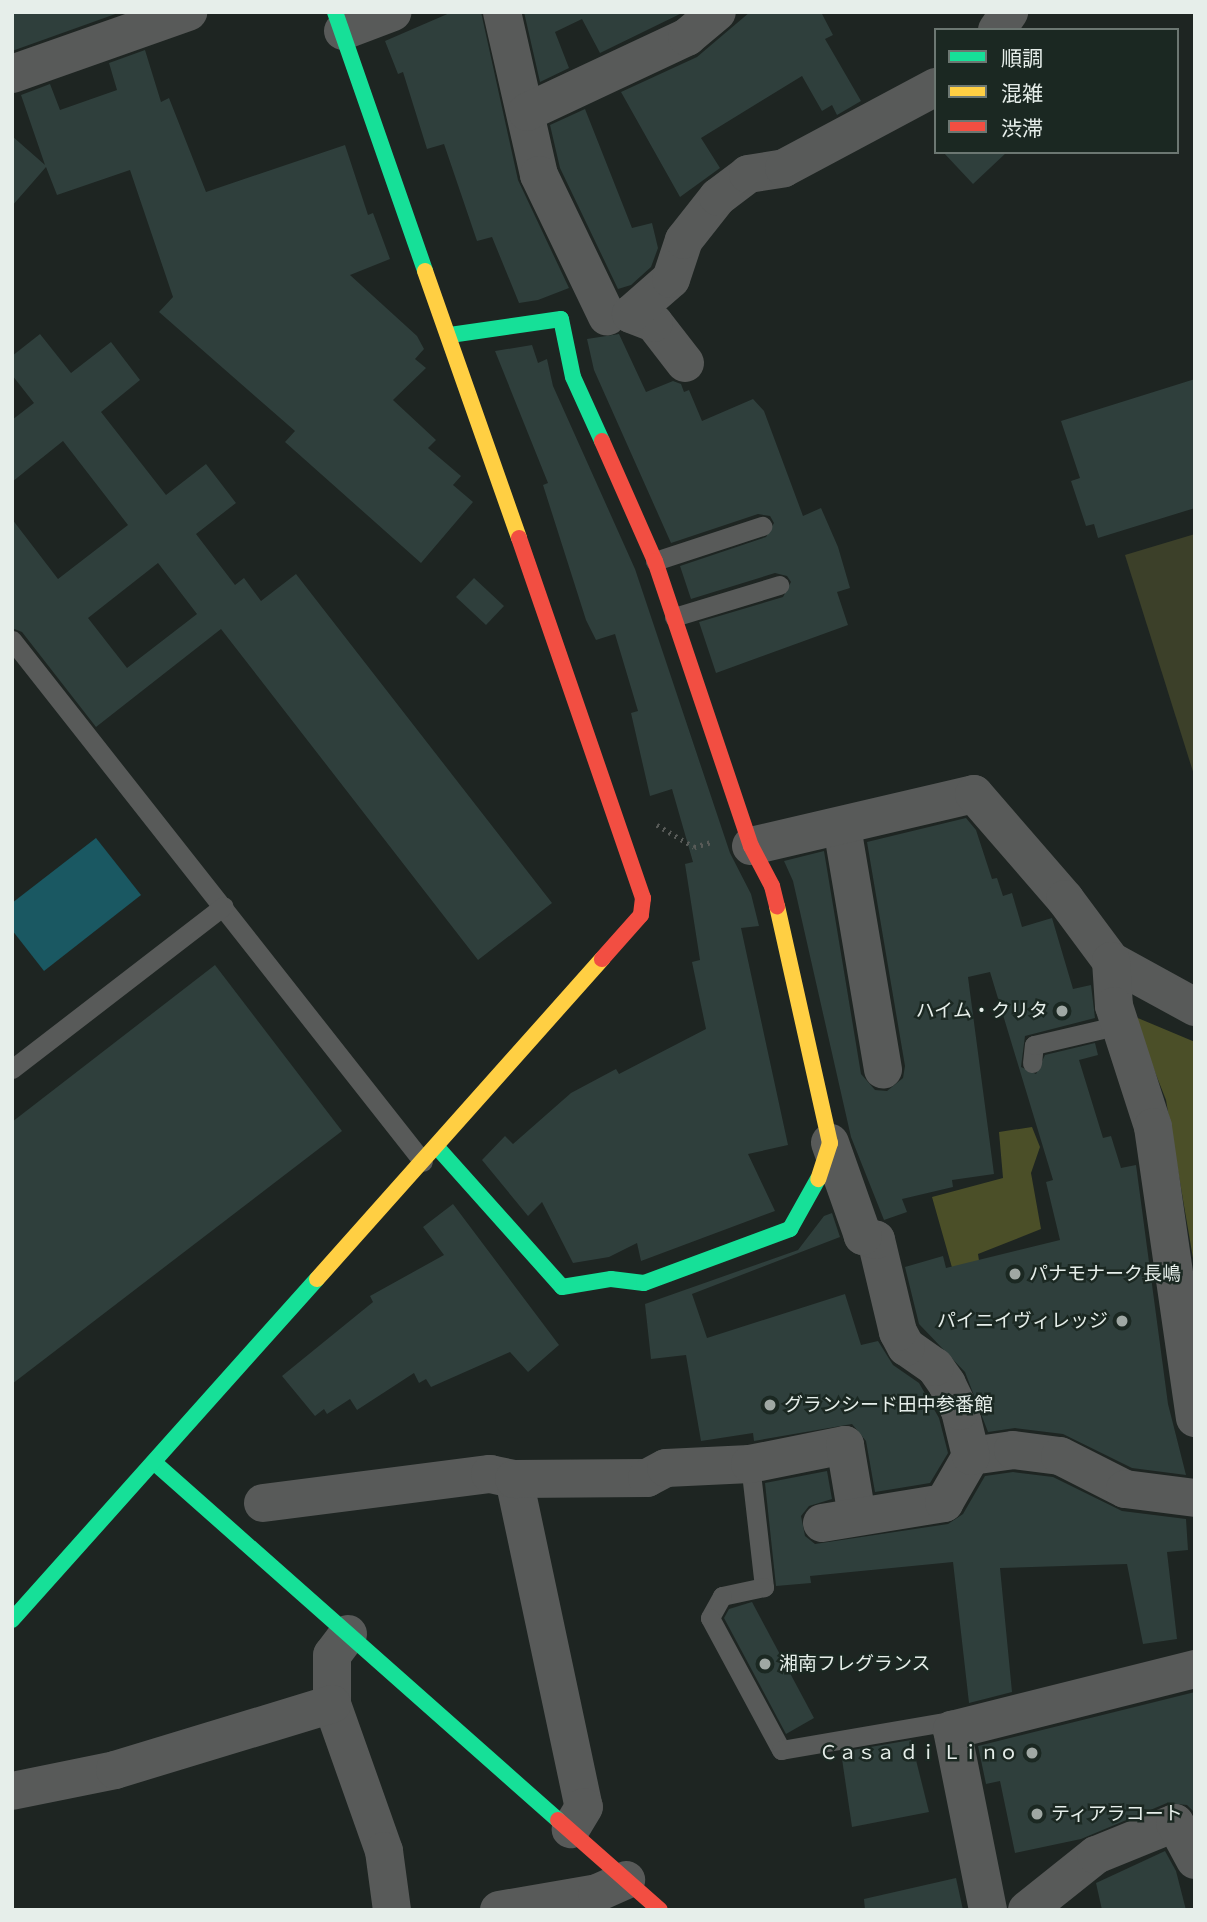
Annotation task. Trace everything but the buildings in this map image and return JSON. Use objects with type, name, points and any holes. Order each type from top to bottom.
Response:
[{"type":"street","points":[[12,74],[188,12]]},
{"type":"street","points":[[12,1620],[156,1464],[641,915],[643,898],[620,825],[339,22],[393,12]]},
{"type":"street","points":[[502,12],[527,112],[539,175],[619,315]]},
{"type":"street","points":[[527,112],[687,37],[716,12]]},
{"type":"street","points":[[998,28],[1009,12]]},
{"type":"street","points":[[619,315],[671,279],[684,240],[718,197],[748,173],[784,168],[934,88]]},
{"type":"street","points":[[450,335],[561,319],[619,315],[654,323],[685,363]]},
{"type":"street","points":[[263,1503],[490,1474],[514,1479],[647,1478],[666,1468],[750,1464],[845,1446],[840,1519],[944,1503],[971,1456],[960,1411],[947,1384],[935,1367],[906,1347],[898,1332],[876,1240],[863,1236],[830,1143],[772,886],[749,839],[655,561],[573,377],[561,319]]},
{"type":"street","points":[[749,839],[842,827],[974,794],[1065,899],[1111,961],[1195,1007]]},
{"type":"street","points":[[842,827],[883,1070]]},
{"type":"street","points":[[1111,961],[1119,1025],[1153,1127],[1195,1418]]},
{"type":"street","points":[[436,1146],[562,1287],[611,1279],[645,1283],[790,1229],[814,1191],[830,1143]]},
{"type":"street","points":[[971,1456],[1013,1450],[1060,1456],[1125,1489],[1195,1498]]},
{"type":"street","points":[[156,1464],[660,1910]]},
{"type":"street","points":[[514,1479],[584,1807],[571,1829]]},
{"type":"street","points":[[348,1634],[332,1655],[332,1704],[384,1851],[392,1910]]},
{"type":"street","points":[[988,1910],[952,1730],[1195,1669]]},
{"type":"street","points":[[12,1791],[115,1770],[332,1704]]},
{"type":"street","points":[[1027,1910],[1096,1855],[1175,1823],[1195,1860]]},
{"type":"street","points":[[499,1910],[597,1893],[626,1880]]},
{"type":"lane","points":[[655,561],[762,526]]},
{"type":"lane","points":[[674,617],[779,585]]},
{"type":"lane","points":[[12,640],[423,1162]]},
{"type":"lane","points":[[12,1069],[224,906]]},
{"type":"lane","points":[[1032,1063],[1034,1045],[1119,1025]]},
{"type":"lane","points":[[750,1464],[764,1587],[722,1596],[710,1618],[781,1750],[950,1721],[952,1730]]},
{"type":"path","points":[[620,825],[657,825],[694,847],[749,839]]},
{"type":"green space","points":[[1195,534],[1195,778],[1125,555]]},
{"type":"green space","points":[[1133,1016],[1195,1042],[1195,1270],[1166,1100]]},
{"type":"green space","points":[[1032,1127],[1040,1147],[1031,1173],[1041,1229],[978,1254],[989,1325],[970,1331],[932,1197],[1003,1178],[999,1132]]},
{"type":"water","points":[[96,838],[141,895],[44,971],[12,930],[12,903]]},
{"type":"traffic: fast","points":[[335,12],[425,271]]},
{"type":"traffic: fast","points":[[450,335],[561,319],[573,377],[602,441]]},
{"type":"traffic: fast","points":[[436,1146],[562,1287],[611,1279],[644,1283],[790,1229],[818,1179]]},
{"type":"traffic: fast","points":[[12,1620],[317,1279]]},
{"type":"traffic: fast","points":[[156,1464],[558,1820]]},
{"type":"traffic: slow","points":[[425,271],[519,538]]},
{"type":"traffic: slow","points":[[777,906],[830,1143],[818,1179]]},
{"type":"traffic: slow","points":[[317,1279],[602,959]]},
{"type":"traffic: jam","points":[[602,441],[655,561],[751,846],[772,886],[777,906]]},
{"type":"traffic: jam","points":[[519,538],[643,898],[641,915],[602,959]]},
{"type":"traffic: jam","points":[[558,1820],[660,1910]]},
{"type":"place","name":"ハイム・クリタ","points":[[1062,1011]]},
{"type":"place","name":"パナモナーク長嶋","points":[[1015,1274]]},
{"type":"place","name":"パイニイヴィレッジ","points":[[1122,1321]]},
{"type":"place","name":"グランシード田中参番館","points":[[770,1405]]},
{"type":"place","name":"湘南フレグランス","points":[[765,1664]]},
{"type":"place","name":"Ｃａｓａ ｄｉ Ｌｉｎｏ","points":[[1032,1753]]},
{"type":"place","name":"ティアラコート","points":[[1037,1814]]}]
